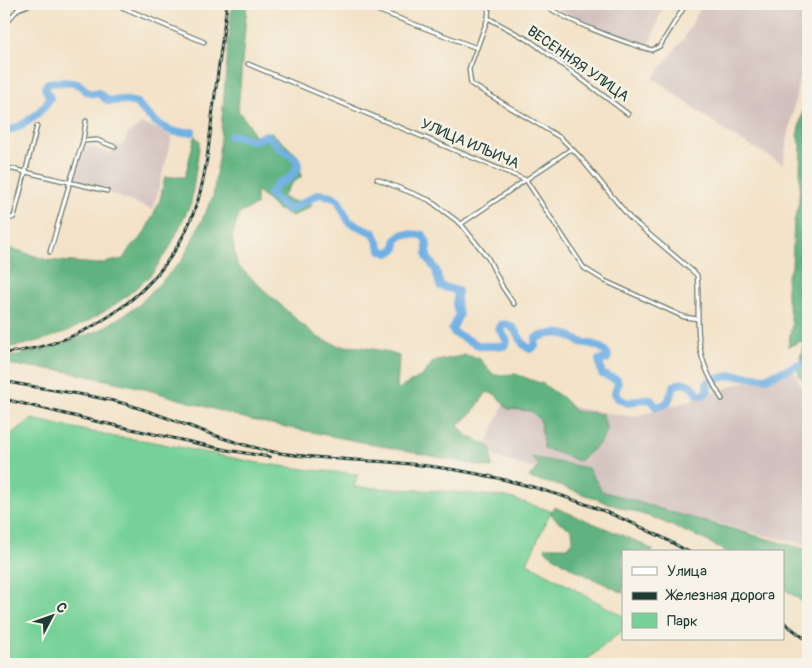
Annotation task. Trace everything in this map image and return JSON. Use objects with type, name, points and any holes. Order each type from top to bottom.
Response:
[{"type":"main road","points":[[19,5],[28,4]]},
{"type":"street","points":[[117,4],[204,42]]},
{"type":"street","points":[[361,4],[477,48]]},
{"type":"street","points":[[489,4],[488,18],[469,69],[471,84],[561,138],[579,156],[630,218],[697,275],[699,293],[698,319],[702,356],[709,376],[722,399]]},
{"type":"street","points":[[544,4],[552,10],[582,24],[652,50],[660,46],[686,4]]},
{"type":"street","points":[[4,25],[19,5]]},
{"type":"street","name":"ВЕСЕННЯЯ УЛИЦА","points":[[488,18],[532,42],[628,114]]},
{"type":"street","name":"УЛИЦА ИЛЬИЧА","points":[[248,64],[526,180],[584,268],[605,281],[684,317],[698,319]]},
{"type":"street","points":[[50,252],[83,142],[86,121]]},
{"type":"street","points":[[4,221],[14,217],[38,126]]},
{"type":"street","points":[[83,142],[97,140],[115,147]]},
{"type":"street","points":[[461,224],[571,149]]},
{"type":"street","points":[[4,167],[107,192]]},
{"type":"street","points":[[377,179],[429,200],[461,224],[488,258],[503,288],[514,304]]},
{"type":"shaded area","points":[[547,4],[664,4],[649,46],[601,29]]},
{"type":"shaded area","points":[[696,4],[808,4],[807,74],[799,79],[783,164],[731,135],[653,78],[684,38],[701,7]]},
{"type":"shaded area","points":[[142,124],[156,128],[172,137],[153,210],[109,193],[110,189],[75,180],[81,158],[88,146],[112,154],[115,144],[123,146],[128,134]]},
{"type":"shaded area","points":[[791,364],[808,401],[808,546],[664,510],[483,453],[507,396],[632,417],[700,398]]},
{"type":"green space","points":[[232,4],[247,4],[238,110],[249,125],[254,136],[271,132],[300,158],[301,177],[291,184],[282,197],[313,205],[293,216],[277,209],[256,190],[256,205],[239,214],[232,237],[237,265],[319,338],[340,346],[362,347],[399,356],[397,390],[423,375],[433,362],[465,355],[479,358],[494,375],[515,374],[543,384],[563,398],[575,411],[603,414],[607,431],[599,444],[579,461],[544,448],[540,420],[531,411],[508,409],[496,395],[487,392],[472,413],[458,426],[466,435],[491,447],[492,468],[251,420],[138,387],[65,371],[4,364],[4,358],[47,349],[100,330],[139,305],[183,259],[213,197],[219,152]]},
{"type":"green space","points":[[808,76],[808,387],[799,375],[798,369],[805,366],[804,361],[800,358],[804,344],[801,341],[788,347],[792,324],[787,299],[787,276],[792,267],[794,222],[799,202],[801,145],[797,136],[806,98]]},
{"type":"green space","points":[[195,136],[200,141],[191,203],[167,253],[150,275],[112,307],[79,326],[43,340],[4,348],[4,248],[17,250],[47,260],[98,264],[123,259],[131,246],[142,237],[153,216],[160,200],[165,177],[185,177]]},
{"type":"green space","points":[[32,419],[115,437],[148,441],[258,463],[358,474],[354,487],[440,491],[507,497],[551,511],[527,563],[622,615],[622,631],[582,664],[7,664],[4,648],[4,439]]},
{"type":"green space","points":[[531,457],[588,468],[602,491],[808,550],[808,606],[784,589],[784,550],[723,550],[707,541],[654,518],[558,485],[528,478],[539,466]]},
{"type":"green space","points":[[554,507],[641,543],[652,550],[622,550],[622,593],[573,569],[546,551],[546,547],[568,547],[573,540],[572,530],[556,520],[551,514]]},
{"type":"waterway","points":[[4,129],[8,131],[20,126],[42,109],[50,98],[45,88],[48,83],[64,82],[80,85],[89,93],[98,93],[109,101],[122,100],[137,103],[152,119],[167,129],[176,132],[192,132]]},
{"type":"waterway","points":[[231,136],[255,140],[266,135],[298,161],[298,167],[289,179],[278,183],[270,194],[287,209],[293,208],[319,194],[332,196],[338,200],[349,222],[374,233],[381,250],[388,253],[396,248],[396,240],[404,234],[423,235],[427,243],[427,257],[436,270],[440,286],[458,291],[456,304],[459,315],[452,329],[454,333],[480,346],[504,346],[507,341],[499,328],[501,325],[507,325],[511,326],[522,343],[530,349],[535,346],[536,338],[556,334],[571,336],[579,341],[596,346],[603,349],[608,355],[607,359],[599,360],[602,374],[617,380],[618,384],[615,393],[618,398],[628,403],[642,399],[651,400],[656,407],[661,406],[669,400],[674,386],[681,383],[688,384],[698,395],[703,395],[708,391],[708,382]]},
{"type":"waterway","points":[[714,380],[732,375],[766,378],[801,364]]},
{"type":"railway","points":[[4,353],[37,348],[68,338],[97,323],[124,305],[148,284],[169,259],[186,231],[198,200],[203,180],[227,4]]},
{"type":"railway","points":[[4,381],[126,404],[236,442],[274,452],[312,457],[428,466],[462,471],[530,486],[563,496],[628,521],[685,550]]},
{"type":"railway","points":[[4,399],[227,450],[270,457]]},
{"type":"railway","points":[[784,623],[808,641]]}]
